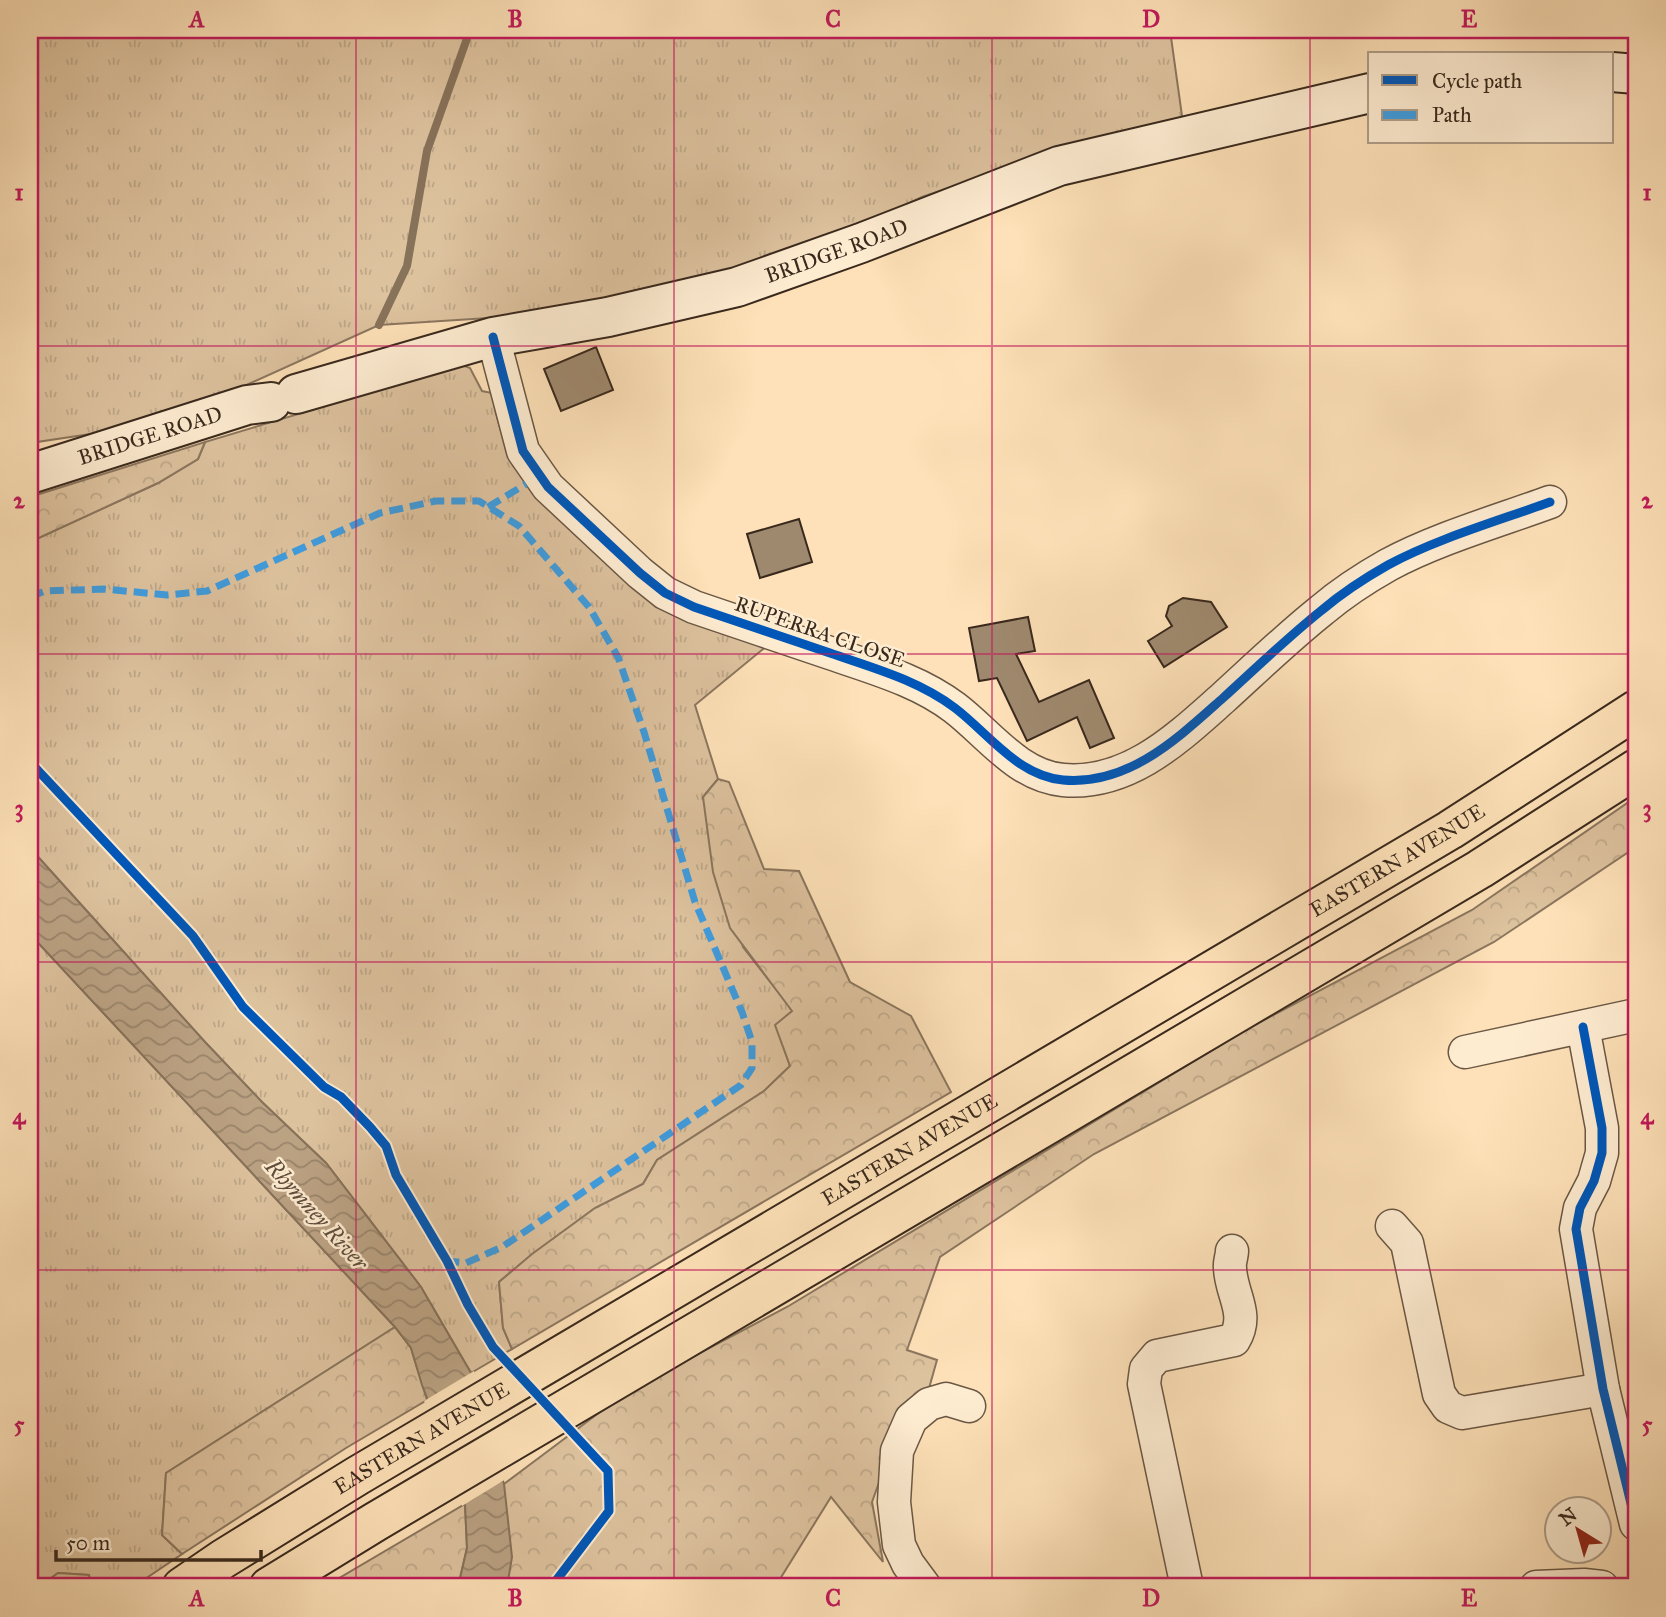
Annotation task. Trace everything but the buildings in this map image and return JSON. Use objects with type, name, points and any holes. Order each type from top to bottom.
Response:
[{"type":"highway","name":"EASTERN AVENUE","points":[[182,1587],[358,1476],[582,1342],[1450,830],[1636,710]]},
{"type":"highway","points":[[269,1587],[602,1387],[1353,945],[1559,820],[1636,769]]},
{"type":"main road","points":[[1614,72],[1636,74]]},
{"type":"main road","name":"BRIDGE ROAD","points":[[30,474],[247,405],[283,398],[494,337],[608,317],[737,287],[861,243],[1059,166],[1368,93]]},
{"type":"street","name":"RUPERRA CLOSE","points":[[494,337],[523,451],[535,470],[548,487],[665,593],[694,607],[897,676],[930,691],[956,709],[1011,757],[1036,773],[1063,780],[1093,779],[1125,770],[1156,754],[1322,609],[1388,565],[1550,502]]},
{"type":"street","points":[[1465,1052],[1636,1014]]},
{"type":"street","points":[[1583,1027],[1602,1128],[1602,1153],[1594,1181],[1580,1208],[1576,1229],[1604,1389],[1636,1524]]},
{"type":"street","points":[[1392,1226],[1406,1243],[1439,1394],[1448,1407],[1462,1413],[1604,1389]]},
{"type":"street","points":[[1188,1587],[1144,1384],[1146,1369],[1157,1356],[1234,1340],[1240,1330],[1241,1318],[1230,1268],[1233,1251]]},
{"type":"street","points":[[925,1587],[908,1564],[899,1545],[894,1502],[897,1451],[911,1419],[929,1404],[946,1399],[969,1406]]},
{"type":"street","points":[[1536,1587],[1602,1587]]},
{"type":"green space","points":[[30,30],[1170,30],[1183,123],[975,179],[922,197],[801,254],[712,285],[504,317],[379,325],[222,396],[104,432],[30,443]]},
{"type":"green space","points":[[462,365],[470,368],[482,391],[492,393],[499,425],[516,466],[545,504],[768,645],[695,705],[718,779],[703,797],[743,947],[793,1011],[776,1025],[790,1066],[764,1091],[657,1160],[643,1184],[595,1208],[499,1282],[503,1328],[512,1349],[471,1373],[421,1287],[326,1163],[262,1102],[205,1042],[30,848],[30,542],[158,483],[198,459],[205,442]]},
{"type":"green space","points":[[205,442],[198,459],[158,483],[30,542],[30,497]]},
{"type":"green space","points":[[718,779],[729,782],[764,869],[799,871],[850,982],[911,1016],[951,1092],[512,1349],[503,1328],[499,1282],[595,1208],[643,1184],[657,1160],[764,1091],[790,1066],[775,1025],[792,1011],[730,928],[713,872],[703,797]]},
{"type":"green space","points":[[1636,797],[1636,847],[1494,942],[1094,1154],[940,1257],[907,1350],[937,1360],[926,1399],[898,1430],[872,1502],[883,1562],[831,1497],[775,1587],[505,1587],[504,1484],[628,1391],[787,1307],[1249,1028],[1472,910]]},
{"type":"green space","points":[[30,934],[395,1327],[166,1473],[162,1535],[182,1554],[133,1587],[91,1587],[89,1575],[58,1573],[39,1587],[30,1587]]},
{"type":"green space","points":[[395,1327],[411,1348],[427,1400],[346,1448],[182,1554],[162,1535],[166,1473]]},
{"type":"green space","points":[[465,1504],[467,1548],[458,1587],[324,1587]]},
{"type":"green space","points":[[58,1573],[89,1575],[91,1587],[39,1587]]},
{"type":"water","name":"Rhymney River","points":[[30,848],[205,1042],[262,1102],[326,1163],[421,1287],[471,1373],[504,1484],[512,1557],[507,1587],[458,1587],[467,1548],[465,1504],[411,1348],[395,1327],[30,934]]},
{"type":"pier","points":[[474,1371],[506,1479],[462,1506],[443,1447],[424,1401]]},
{"type":"waterway","points":[[379,325],[407,266],[427,151],[470,30]]},
{"type":"marked path","points":[[488,507],[526,484]]},
{"type":"marked path","points":[[30,597],[45,591],[104,589],[167,595],[207,591],[380,513],[436,501],[479,501],[519,526],[589,607],[618,657],[644,732],[695,902],[752,1042],[752,1068],[741,1085],[502,1247],[466,1263],[447,1261]]},
{"type":"cycle path","points":[[493,337],[523,451],[548,487],[665,593],[694,607],[911,682],[955,708],[1018,762],[1032,771],[1063,780],[1087,780],[1110,775],[1151,756],[1189,728],[1330,604],[1388,565],[1447,539],[1550,502]]},
{"type":"cycle path","points":[[30,762],[193,936],[243,1007],[324,1087],[341,1097],[386,1146],[396,1175],[447,1261],[468,1305],[493,1347],[608,1471],[609,1511],[555,1582],[556,1587]]},
{"type":"cycle path","points":[[1583,1027],[1602,1128],[1602,1153],[1594,1181],[1580,1208],[1576,1229],[1603,1389],[1636,1524]]}]
